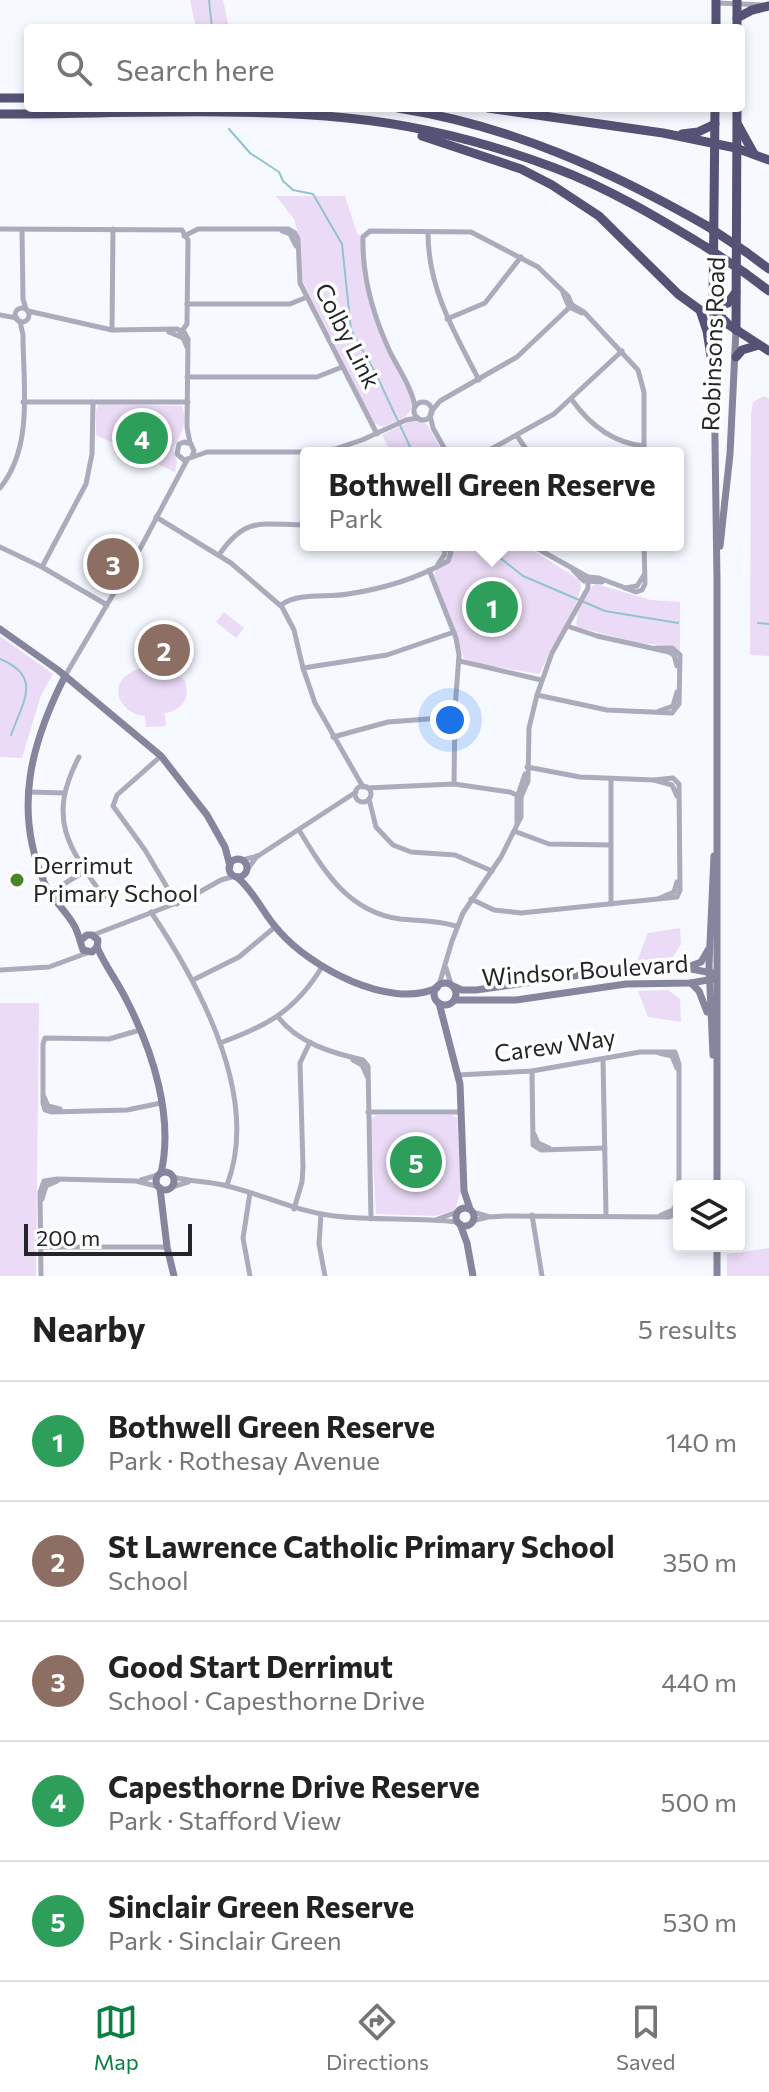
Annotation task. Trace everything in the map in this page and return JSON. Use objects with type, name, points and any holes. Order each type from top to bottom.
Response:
[{"type":"highway","points":[[716,2],[716,24]]},
{"type":"highway","points":[[737,2],[737,23],[769,5]]},
{"type":"highway","points":[[0,98],[24,98]]},
{"type":"highway","points":[[417,112],[527,140],[637,186],[707,226],[769,269]]},
{"type":"highway","points":[[516,112],[663,133],[736,148],[769,160]]},
{"type":"highway","name":"Robinsons Road","points":[[713,309],[715,112]]},
{"type":"highway","name":"Robinsons Road","points":[[736,330],[737,112]]},
{"type":"highway","points":[[0,114],[321,116],[395,125],[450,136],[555,168],[657,217],[769,291]]},
{"type":"highway","points":[[321,116],[431,138],[512,165],[552,185],[599,216],[678,294],[701,312],[714,375]]},
{"type":"highway","points":[[663,133],[698,132],[715,124]]},
{"type":"highway","points":[[737,124],[754,154]]},
{"type":"highway","points":[[695,306],[713,309],[728,303],[736,291]]},
{"type":"highway","points":[[713,309],[736,330],[769,351]]},
{"type":"highway","points":[[736,357],[742,350],[759,345]]},
{"type":"street","points":[[716,2],[769,5]]},
{"type":"street","points":[[2,229],[22,233],[41,229],[169,230],[186,235],[187,304],[181,332],[187,348],[189,458],[65,676],[40,729],[31,761],[28,792],[32,839],[44,883],[75,927],[83,950],[103,961]]},
{"type":"street","points":[[112,330],[113,229]]},
{"type":"street","name":"Colby Link","points":[[186,235],[204,230],[288,229],[295,233],[298,241],[298,277],[377,434]]},
{"type":"street","points":[[433,428],[420,419],[414,408],[411,392],[375,311],[367,282],[366,237],[378,232],[478,234],[538,267],[563,292],[571,307]]},
{"type":"street","points":[[0,488],[12,472],[20,451],[23,402],[22,233]]},
{"type":"street","points":[[428,233],[430,262],[447,319],[479,380]]},
{"type":"street","points":[[447,319],[485,303],[521,257]]},
{"type":"street","points":[[187,304],[290,304],[307,297]]},
{"type":"street","points":[[571,307],[581,309],[635,366],[643,383],[644,447]]},
{"type":"street","points":[[406,420],[414,408],[426,402],[440,401],[517,357],[571,307]]},
{"type":"street","name":"Robinsons Road","points":[[713,309],[717,580],[717,1180]]},
{"type":"street","points":[[1,315],[43,315],[112,330],[181,332]]},
{"type":"street","name":"Robinsons Road","points":[[717,580],[730,454],[736,330]]},
{"type":"street","points":[[496,447],[546,420],[572,400],[622,351]]},
{"type":"street","points":[[187,377],[317,377],[342,367]]},
{"type":"street","points":[[411,392],[426,402],[433,428],[444,447]]},
{"type":"street","points":[[572,400],[610,436],[638,447]]},
{"type":"street","points":[[343,447],[406,420],[420,419],[431,413],[440,401]]},
{"type":"street","points":[[23,402],[188,402]]},
{"type":"street","points":[[42,567],[86,484],[92,454],[93,402]]},
{"type":"street","points":[[179,472],[177,449],[187,427]]},
{"type":"street","points":[[517,436],[525,447]]},
{"type":"street","points":[[181,443],[207,452]]},
{"type":"street","points":[[178,456],[189,458],[207,452],[300,451]]},
{"type":"street","points":[[156,517],[219,555],[284,605],[315,703],[365,787],[370,798],[371,814]]},
{"type":"street","points":[[219,555],[231,537],[244,528],[300,525]]},
{"type":"street","points":[[0,547],[42,567],[107,605]]},
{"type":"street","points":[[284,605],[300,598],[363,592],[427,571],[447,557],[446,551]]},
{"type":"street","points":[[541,551],[587,580],[599,578],[624,588],[640,588],[645,573],[644,551]]},
{"type":"street","points":[[427,571],[454,632],[460,664],[454,717],[454,784]]},
{"type":"street","points":[[467,1243],[471,1210],[464,1191],[458,1075],[446,1025],[434,994],[456,926],[492,871],[521,814],[518,796],[527,767],[529,728],[541,680],[552,653],[575,613],[587,580]]},
{"type":"street","points":[[537,695],[597,708],[654,712],[673,706],[678,669],[672,653],[567,626]]},
{"type":"street","points":[[0,629],[65,676],[161,756],[201,806],[225,847],[230,867],[236,876],[250,889],[275,927],[296,949],[322,967],[367,987],[413,993],[438,1002],[452,1002]]},
{"type":"street","points":[[303,668],[387,655],[454,632]]},
{"type":"street","points":[[460,664],[541,680]]},
{"type":"street","points":[[333,737],[388,722],[454,717]]},
{"type":"street","points":[[161,756],[117,795],[113,806],[145,850],[177,904]]},
{"type":"street","points":[[79,757],[64,793],[66,836],[104,897]]},
{"type":"street","points":[[471,899],[489,909],[514,913],[659,899],[674,892],[678,879],[678,801],[672,785],[654,780],[571,775],[527,767]]},
{"type":"street","points":[[355,774],[359,802],[371,814],[380,833],[398,848],[455,855],[492,871]]},
{"type":"street","points":[[611,779],[611,904]]},
{"type":"street","points":[[72,956],[81,941],[91,935],[177,904],[221,880],[236,876],[258,856],[365,787],[385,789],[454,784],[518,796]]},
{"type":"street","points":[[339,805],[359,802],[385,789]]},
{"type":"street","points":[[28,792],[64,793]]},
{"type":"street","name":"Robinsons Road","points":[[717,1107],[710,1022],[709,946],[718,822]]},
{"type":"street","points":[[299,830],[332,882],[355,902],[384,915],[456,926]]},
{"type":"street","points":[[514,831],[549,844],[610,845]]},
{"type":"street","points":[[225,847],[241,860],[250,889]]},
{"type":"street","points":[[221,880],[235,860],[258,856]]},
{"type":"street","points":[[51,892],[85,871]]},
{"type":"street","points":[[151,912],[193,980],[220,1043],[232,1091],[236,1138],[235,1162],[227,1185]]},
{"type":"street","points":[[75,927],[96,938],[103,961],[127,1000],[153,1064],[161,1103],[165,1157],[172,1175],[165,1188],[165,1207],[167,1247],[174,1276]]},
{"type":"street","points":[[193,980],[239,957],[275,927]]},
{"type":"street","points":[[0,970],[49,967],[89,952],[98,946],[105,932]]},
{"type":"street","points":[[686,968],[701,962],[709,946]]},
{"type":"street","points":[[445,963],[456,995],[446,1025]]},
{"type":"street","points":[[220,1043],[253,1031],[278,1017],[304,994],[322,967]]},
{"type":"street","name":"Windsor Boulevard","points":[[452,985],[476,990],[622,969],[686,968],[709,971]]},
{"type":"street","points":[[637,969],[642,974],[641,983]]},
{"type":"street","points":[[709,971],[718,976]]},
{"type":"street","name":"Windsor Boulevard","points":[[452,1002],[516,1000],[641,983],[691,983],[709,981],[718,976]]},
{"type":"street","points":[[691,983],[699,991],[710,1022]]},
{"type":"street","points":[[413,993],[452,985]]},
{"type":"street","points":[[278,1017],[293,1032],[310,1042],[366,1063],[371,1219]]},
{"type":"street","points":[[140,1030],[116,1039],[49,1041],[44,1050],[45,1110],[127,1110],[161,1103]]},
{"type":"street","points":[[294,1209],[303,1167],[300,1063],[310,1042]]},
{"type":"street","name":"Carew Way","points":[[458,1075],[532,1071],[672,1051],[678,1054],[679,1180]]},
{"type":"street","points":[[603,1059],[606,1215]]},
{"type":"street","points":[[532,1071],[533,1130],[538,1143],[549,1149],[605,1148]]},
{"type":"street","points":[[368,1112],[461,1112]]},
{"type":"street","points":[[165,1157],[157,1183],[165,1188]]},
{"type":"street","points":[[136,1181],[160,1174],[172,1175],[189,1181],[227,1185],[294,1209],[371,1219],[437,1219],[471,1223],[488,1217],[532,1215],[673,1216]]},
{"type":"street","points":[[41,1276],[42,1200],[46,1186],[65,1180],[136,1181],[165,1188],[189,1181]]},
{"type":"street","points":[[464,1191],[458,1211],[459,1223],[467,1243],[473,1276]]},
{"type":"street","points":[[250,1193],[243,1238],[250,1276]]},
{"type":"street","points":[[437,1219],[471,1210],[488,1217]]},
{"type":"street","name":"Carew Way","points":[[656,1216],[673,1210]]},
{"type":"street","points":[[321,1214],[319,1244],[325,1276]]},
{"type":"street","points":[[532,1215],[542,1276]]},
{"type":"street","points":[[41,1247],[167,1247]]},
{"type":"street","points":[[717,1252],[717,1276]]},
{"type":"shaded area","points":[[190,0],[223,0],[228,24],[195,24]]},
{"type":"shaded area","points":[[276,196],[345,196],[357,233],[361,236],[365,278],[375,319],[411,400],[412,408],[405,417],[383,427],[374,423],[302,280],[300,240],[294,219]]},
{"type":"shaded area","points":[[764,396],[769,399],[769,656],[750,655],[751,415],[753,402]]},
{"type":"shaded area","points":[[99,404],[182,406],[183,428],[173,448],[177,462],[175,472],[96,435],[96,410]]},
{"type":"shaded area","points":[[422,421],[440,447],[388,447],[382,435],[409,422]]},
{"type":"shaded area","points":[[453,551],[534,551],[580,580],[581,588],[575,606],[539,674],[480,664],[464,658],[434,575],[437,569],[452,559]]},
{"type":"shaded area","points":[[596,584],[651,600],[680,602],[680,651],[673,646],[639,643],[577,627],[582,603]]},
{"type":"shaded area","points":[[224,612],[244,628],[236,638],[216,622]]},
{"type":"shaded area","points":[[0,636],[53,674],[41,695],[22,758],[0,757]]},
{"type":"shaded area","points":[[167,667],[185,681],[187,694],[183,704],[162,714],[165,715],[166,726],[146,727],[145,716],[124,706],[118,692],[119,685],[134,671]]},
{"type":"shaded area","points":[[680,928],[681,944],[673,957],[637,961],[648,933]]},
{"type":"shaded area","points":[[668,990],[680,999],[681,1022],[648,1017],[638,991]]},
{"type":"shaded area","points":[[0,1003],[39,1003],[36,1276],[0,1276]]},
{"type":"shaded area","points":[[378,1115],[451,1115],[457,1118],[461,1190],[455,1210],[435,1216],[376,1214],[371,1122]]},
{"type":"shaded area","points":[[769,1248],[769,1276],[727,1276],[727,1254]]},
{"type":"waterway","points":[[209,0],[212,24]]},
{"type":"waterway","points":[[229,129],[250,153],[279,172],[293,190],[313,194],[342,244],[351,330],[375,372],[410,447]]},
{"type":"waterway","points":[[492,551],[523,576],[605,611],[678,623]]},
{"type":"waterway","points":[[758,623],[769,624]]},
{"type":"waterway","points":[[0,659],[13,666],[26,682],[24,701],[11,735]]},
{"type":"place","name":"Capesthorne Drive Reserve","points":[[142,438]]},
{"type":"place","name":"Good Start Derrimut","points":[[113,564]]},
{"type":"place","name":"Bothwell Green Reserve","points":[[492,607]]},
{"type":"place","name":"St Lawrence Catholic Primary School","points":[[164,650]]},
{"type":"place","name":"Derrimut Primary School","points":[[17,880]]},
{"type":"place","name":"Sinclair Green Reserve","points":[[416,1162]]}]
